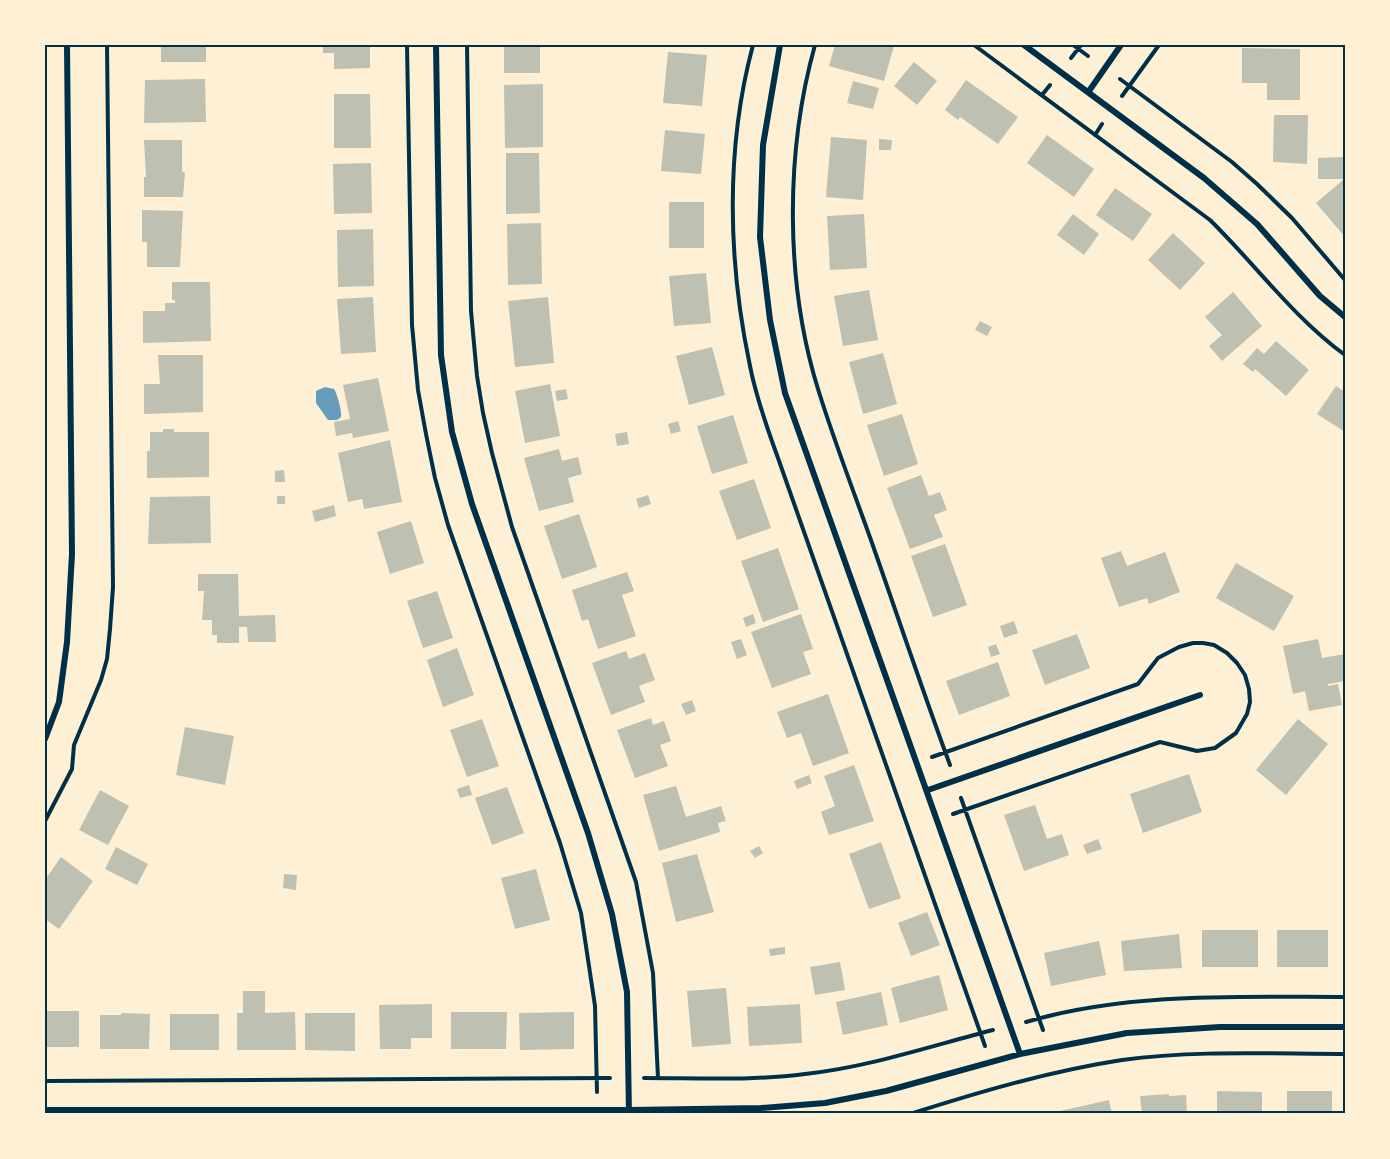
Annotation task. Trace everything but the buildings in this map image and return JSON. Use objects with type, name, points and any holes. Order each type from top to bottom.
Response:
[{"type":"street","points":[[45,739],[59,702],[67,642],[72,554],[67,45]]},
{"type":"street","points":[[436,45],[441,355],[452,432],[472,504],[588,833],[612,914],[627,992],[629,1112]]},
{"type":"street","points":[[780,45],[762,145],[760,237],[771,320],[785,393],[1020,1054]]},
{"type":"street","points":[[1024,45],[1204,178],[1248,216],[1320,296],[1345,316]]},
{"type":"street","points":[[1089,92],[1121,45]]},
{"type":"street","points":[[928,790],[1200,695]]},
{"type":"street","points":[[45,1110],[629,1112],[761,1108],[825,1103],[886,1091],[1020,1054],[1127,1033],[1220,1027],[1345,1027]]},
{"type":"path","points":[[45,821],[72,769],[73,749],[101,680],[110,629],[113,541],[106,45]]},
{"type":"path","points":[[466,45],[471,311],[483,413],[512,527],[636,882],[652,974],[658,1078]]},
{"type":"path","points":[[815,45],[805,82],[795,156],[793,212],[799,303],[818,389],[950,765]]},
{"type":"path","points":[[974,45],[1210,220],[1244,253],[1297,314],[1345,355]]},
{"type":"path","points":[[1073,45],[1080,47],[1088,56]]},
{"type":"path","points":[[1122,96],[1159,45]]},
{"type":"path","points":[[1071,58],[1080,47]]},
{"type":"path","points":[[1120,79],[1232,162],[1257,184],[1292,218],[1345,280]]},
{"type":"path","points":[[1042,95],[1050,85]]},
{"type":"path","points":[[1095,135],[1102,123]]},
{"type":"path","points":[[961,798],[1043,1030]]},
{"type":"path","points":[[1026,1022],[1099,1006],[1146,1000],[1345,997]]},
{"type":"path","points":[[644,1078],[803,1075],[868,1062],[993,1030]]},
{"type":"path","points":[[910,1114],[1057,1073],[1124,1060],[1202,1055],[1345,1054]]},
{"type":"path","points":[[45,1081],[610,1078]]},
{"type":"water","points":[[325,387],[334,389],[336,394],[341,415],[337,420],[328,420],[316,403],[316,391]]}]
